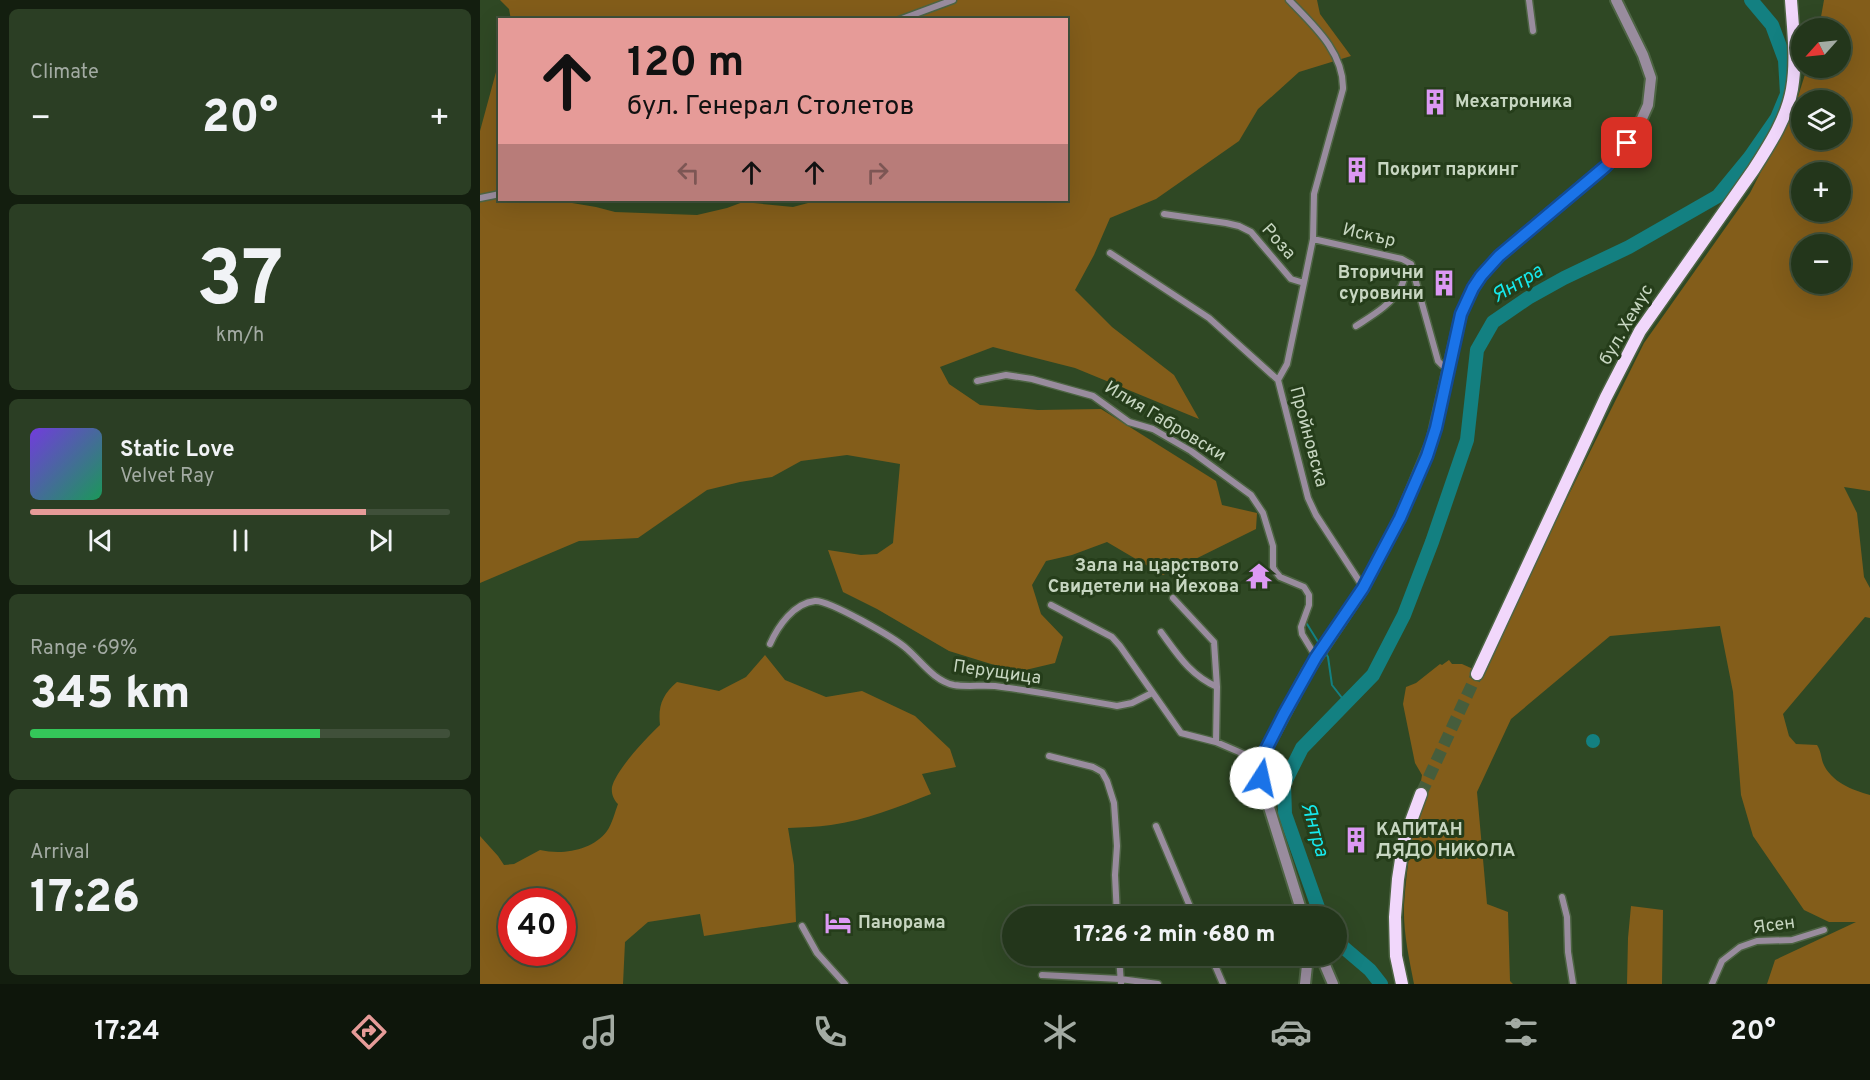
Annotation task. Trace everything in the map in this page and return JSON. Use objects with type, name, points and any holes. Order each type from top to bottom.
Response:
[{"type":"main road","name":"бул. Хемус","points":[[1477,674],[1601,408],[1640,331],[1754,169],[1783,119],[1792,89],[1794,33],[1791,0]]},
{"type":"main road","points":[[1402,984],[1396,956],[1395,917],[1398,879],[1404,840],[1421,794]]},
{"type":"street","points":[[904,18],[953,0]]},
{"type":"street","points":[[1278,380],[1287,364],[1313,239],[1314,194],[1343,89],[1341,67],[1335,53],[1289,0]]},
{"type":"street","points":[[1529,0],[1533,31]]},
{"type":"street","points":[[1300,906],[1263,788],[1260,761],[1320,651],[1363,588],[1400,518],[1432,441],[1461,314],[1468,297],[1481,276],[1499,256],[1606,166],[1627,143],[1640,123],[1651,93],[1649,72],[1616,0]]},
{"type":"street","points":[[480,198],[498,194]]},
{"type":"street","name":"Роза","points":[[1164,214],[1239,226],[1251,232],[1292,279],[1304,283]]},
{"type":"street","name":"Искър","points":[[1313,239],[1402,259],[1411,264],[1438,361],[1449,369]]},
{"type":"street","name":"Пройновска","points":[[1110,253],[1209,318],[1278,380],[1308,498],[1316,515],[1363,588]]},
{"type":"street","points":[[1356,326],[1393,299],[1411,264]]},
{"type":"street","name":"Илия Габровски","points":[[976,381],[1006,375],[1032,379],[1093,396],[1129,422],[1153,429],[1191,451],[1251,495],[1263,513],[1272,546],[1275,571],[1280,577],[1304,587],[1309,595],[1309,605],[1301,627],[1302,634],[1320,651]]},
{"type":"street","points":[[1173,598],[1214,642],[1217,687],[1216,742]]},
{"type":"street","name":"Перущица","points":[[771,644],[784,621],[793,611],[811,602],[819,601],[895,638],[939,679],[954,685],[995,686],[1117,705],[1132,703],[1152,693]]},
{"type":"street","points":[[1051,605],[1112,637],[1180,734],[1216,742],[1260,761]]},
{"type":"street","points":[[1161,632],[1189,669],[1203,681],[1217,687]]},
{"type":"street","points":[[1049,756],[1094,767],[1102,772],[1107,781],[1114,803],[1117,846],[1117,906]]},
{"type":"street","points":[[1156,826],[1190,906]]},
{"type":"street","points":[[1562,897],[1567,916],[1568,952],[1573,984]]},
{"type":"street","points":[[802,926],[817,952],[845,984]]},
{"type":"street","name":"Ясен","points":[[1712,984],[1722,961],[1740,948],[1757,941],[1792,940],[1824,930]]},
{"type":"street","points":[[1120,966],[1121,981]]},
{"type":"street","points":[[1215,966],[1223,984]]},
{"type":"street","points":[[1325,966],[1333,984]]},
{"type":"street","points":[[1042,975],[1158,984]]},
{"type":"shaded area","points":[[500,0],[1317,0],[1320,14],[1351,56],[1299,72],[1258,109],[1239,141],[1156,199],[1110,218],[1075,290],[1112,327],[1174,375],[1199,419],[1075,368],[993,347],[940,367],[949,384],[980,405],[1038,410],[1101,409],[1216,481],[1222,505],[1257,513],[1256,529],[1163,575],[1107,542],[1072,555],[1046,561],[1032,585],[1041,614],[1063,637],[1055,663],[1017,672],[949,651],[843,592],[828,550],[861,555],[877,554],[893,543],[900,464],[847,455],[801,461],[772,477],[707,490],[638,538],[579,541],[480,583],[480,131],[498,65],[498,201],[560,201],[615,212],[697,215],[743,202],[793,207],[811,201],[1068,201],[1068,18],[511,18],[509,9]]},
{"type":"shaded area","points":[[1824,0],[1870,0],[1870,491],[1844,487],[1857,513],[1864,577],[1870,588],[1870,618],[1865,617],[1783,714],[1789,736],[1796,744],[1817,745],[1823,763],[1831,775],[1849,788],[1870,795],[1870,984],[1767,984],[1775,960],[1856,922],[1829,922],[1804,910],[1753,836],[1741,795],[1733,692],[1720,626],[1610,636],[1511,719],[1477,792],[1487,904],[1508,912],[1510,981],[1513,984],[1414,984],[1405,935],[1404,905],[1422,775],[1415,763],[1403,704],[1406,687],[1416,683],[1440,664],[1449,660],[1452,664],[1462,664],[1482,673],[1644,343],[1750,193],[1791,113],[1791,150],[1851,150],[1851,90],[1800,90],[1804,78],[1851,78],[1851,18],[1821,18]]},
{"type":"shaded area","points":[[765,655],[785,680],[826,697],[862,691],[915,716],[950,749],[956,767],[922,774],[931,794],[894,808],[844,823],[788,828],[794,865],[796,922],[704,936],[700,914],[648,922],[625,942],[623,984],[480,984],[480,836],[504,865],[514,864],[540,850],[558,852],[576,850],[593,843],[601,838],[612,821],[618,804],[614,799],[612,787],[619,772],[660,725],[662,701],[672,687],[677,682],[719,691],[746,677]]},
{"type":"shaded area","points":[[1631,906],[1663,910],[1662,984],[1627,984]]},
{"type":"water","points":[[1593,734],[1598,736],[1600,741],[1598,746],[1593,748],[1588,746],[1586,741],[1588,736]]},
{"type":"waterway","name":"Янтра","points":[[1317,906],[1285,814],[1284,784],[1302,748],[1373,675],[1404,615],[1467,440],[1477,350],[1493,322],[1528,298],[1629,247],[1718,196],[1750,157],[1777,118],[1787,94],[1785,60],[1772,25],[1751,0]]},
{"type":"waterway","points":[[1307,624],[1320,645]]},
{"type":"waterway","points":[[1325,652],[1328,657],[1332,685],[1346,703]]},
{"type":"waterway","name":"Янтра","points":[[1347,950],[1370,970],[1381,984]]},
{"type":"tunnel","points":[[1421,794],[1477,674]]},
{"type":"place","name":"Мехатроника","points":[[1435,102]]},
{"type":"place","name":"Покрит паркинг","points":[[1357,170]]},
{"type":"place","name":"Вторични суровини","points":[[1444,283]]},
{"type":"place","name":"Зала на царството Свидетели на Йехова","points":[[1259,576]]},
{"type":"place","name":"КАПИТАН ДЯДО НИКОЛА","points":[[1356,840]]},
{"type":"place","name":"Панорама","points":[[838,923]]},
{"type":"route","points":[[1261,778],[1260,761],[1284,714],[1316,657],[1363,588],[1400,518],[1427,456],[1436,428],[1461,314],[1473,288],[1499,256],[1606,166],[1627,143]]}]
